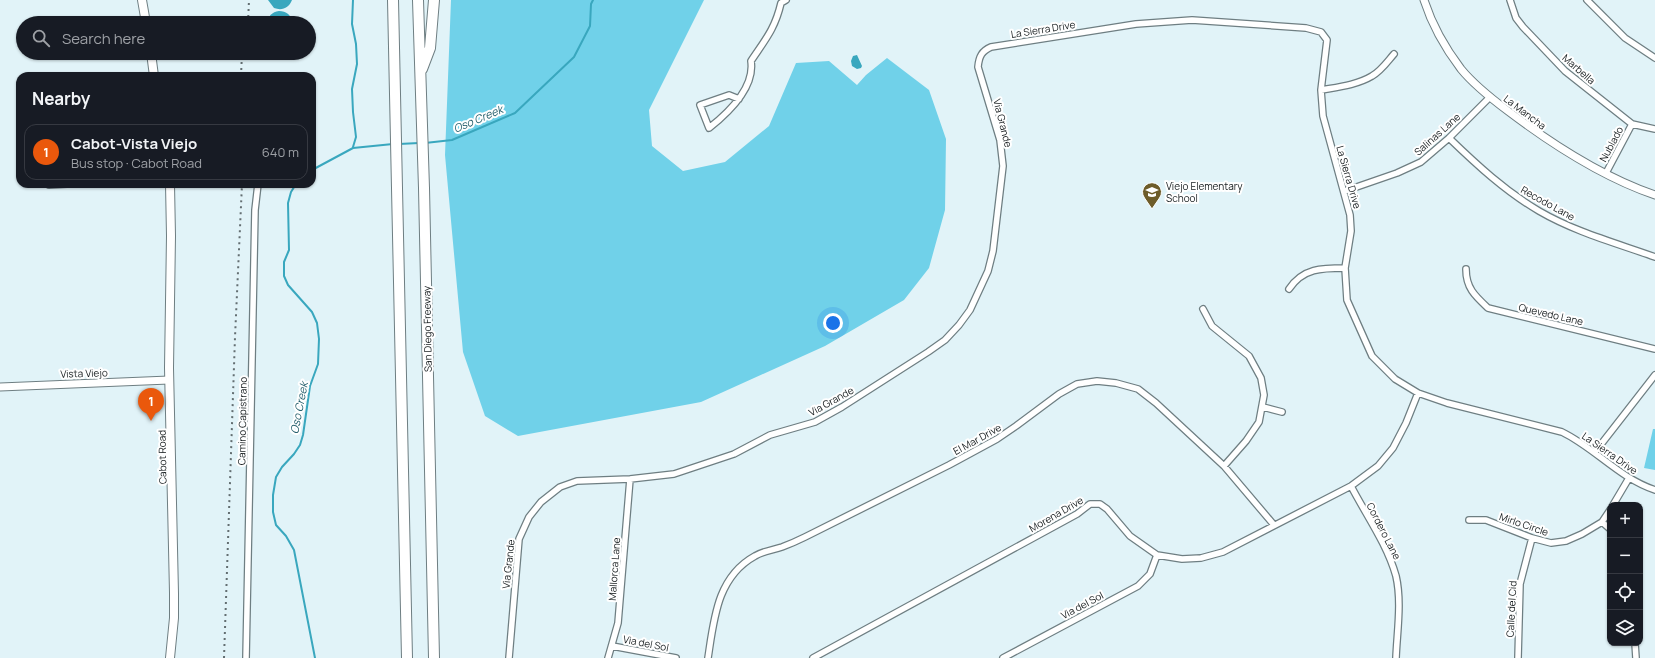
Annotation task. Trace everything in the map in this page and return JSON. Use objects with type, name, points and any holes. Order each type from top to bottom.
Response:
[{"type":"highway","points":[[393,0],[407,658]]},
{"type":"highway","name":"San Diego Freeway","points":[[418,0],[424,188],[434,658]]},
{"type":"highway","points":[[420,75],[430,48],[434,0]]},
{"type":"main road","points":[[142,0],[145,16]]},
{"type":"main road","points":[[152,60],[153,72]]},
{"type":"main road","name":"Cabot Road","points":[[170,188],[169,380],[174,618],[170,658]]},
{"type":"street","points":[[738,99],[729,95],[700,105],[709,128],[728,113],[738,99],[748,82],[752,70],[751,62],[770,34],[778,19],[781,3],[786,0]]},
{"type":"street","name":"La Mancha","points":[[1424,0],[1429,14],[1444,44],[1462,70],[1490,97],[1546,140],[1606,173],[1655,195]]},
{"type":"street","name":"Marbella","points":[[1510,0],[1516,18],[1522,27],[1565,71],[1632,124],[1655,129]]},
{"type":"street","points":[[1587,0],[1625,38],[1655,58]]},
{"type":"street","name":"La Sierra Drive","points":[[979,58],[984,50],[992,46],[1136,24],[1208,20],[1306,28],[1321,32],[1327,40],[1321,90],[1323,116],[1345,191],[1350,214],[1351,230],[1345,268],[1347,300],[1372,356],[1395,379],[1418,393],[1447,403],[1562,432],[1595,452],[1611,466],[1629,478],[1655,490]]},
{"type":"street","points":[[1321,90],[1350,85],[1372,76],[1380,70],[1394,54]]},
{"type":"street","name":"Via Grande","points":[[509,658],[519,539],[529,517],[541,502],[560,487],[577,481],[630,479],[674,474],[734,454],[770,435],[815,422],[842,407],[928,352],[945,340],[959,325],[970,310],[988,271],[993,251],[1003,166],[1000,140],[978,67],[979,58]]},
{"type":"street","name":"Salinas Lane","points":[[1345,191],[1398,173],[1421,162],[1449,138],[1490,97]]},
{"type":"street","name":"Nublado","points":[[1606,173],[1632,124]]},
{"type":"street","name":"Recodo Lane","points":[[1449,138],[1482,170],[1510,192],[1540,211],[1575,229],[1655,258]]},
{"type":"street","name":"Camino Capistrano","points":[[246,658],[255,226],[258,188]]},
{"type":"street","points":[[1289,289],[1295,279],[1311,271],[1324,268],[1345,268]]},
{"type":"street","name":"Quevedo Lane","points":[[1466,269],[1466,281],[1476,298],[1488,308],[1655,348]]},
{"type":"street","points":[[1203,309],[1212,326],[1249,356],[1261,378],[1264,395],[1263,407],[1259,422],[1246,441],[1224,466]]},
{"type":"street","points":[[1595,452],[1655,375]]},
{"type":"street","name":"Vista Viejo","points":[[0,387],[169,380]]},
{"type":"street","name":"El Mar Drive","points":[[708,658],[719,600],[727,584],[738,568],[756,555],[782,547],[805,537],[949,465],[1016,426],[1059,394],[1077,384],[1097,382],[1116,383],[1138,389],[1156,403],[1224,466],[1274,525]]},
{"type":"street","name":"Morena Drive","points":[[813,658],[1077,514],[1090,504],[1100,504],[1107,509],[1130,536],[1157,555],[1182,559],[1201,558],[1223,552],[1351,486],[1378,466],[1393,448],[1406,423],[1418,393]]},
{"type":"street","points":[[1263,407],[1282,412]]},
{"type":"street","points":[[1615,502],[1629,478]]},
{"type":"street","name":"Mallorca Lane","points":[[608,658],[618,623],[630,479]]},
{"type":"street","name":"Cordero Lane","points":[[1351,486],[1387,552],[1396,576],[1398,596],[1396,658]]},
{"type":"street","name":"Mirlo Circle","points":[[1469,520],[1486,520],[1532,538],[1551,543],[1566,541],[1582,534],[1602,522],[1607,514]]},
{"type":"street","points":[[1602,522],[1607,526]]},
{"type":"street","name":"Calle del Cid","points":[[1518,658],[1520,584],[1532,538]]},
{"type":"street","name":"Via del Sol","points":[[1003,658],[1138,586],[1150,574],[1157,555]]},
{"type":"street","name":"Via del Sol","points":[[612,646],[676,658]]},
{"type":"street","points":[[1635,646],[1636,658]]},
{"type":"shaded area","points":[[268,0],[292,0],[287,7],[280,9],[274,8]]},
{"type":"shaded area","points":[[451,0],[704,0],[649,110],[652,146],[683,171],[725,162],[769,126],[796,63],[829,61],[857,85],[866,75],[887,58],[929,90],[946,139],[945,210],[929,268],[904,300],[825,346],[701,402],[518,436],[485,416],[463,352],[445,155]]},
{"type":"shaded area","points":[[274,12],[284,12],[290,16],[270,16]]},
{"type":"shaded area","points":[[857,55],[862,66],[861,68],[857,69],[852,66],[851,61],[853,56]]},
{"type":"shaded area","points":[[1653,429],[1655,429],[1655,470],[1644,468]]},
{"type":"waterway","points":[[353,0],[352,24],[356,44],[357,64],[352,89],[356,137],[353,147]]},
{"type":"waterway","name":"Oso Creek","points":[[425,143],[452,140],[515,113],[574,57],[590,26],[591,4],[593,0]]},
{"type":"waterway","name":"Oso Creek","points":[[399,144],[419,143]]},
{"type":"waterway","name":"Oso Creek","points":[[316,168],[353,148],[393,144]]},
{"type":"waterway","name":"Oso Creek","points":[[294,188],[288,203],[289,250],[284,262],[284,276],[288,285],[312,312],[317,323],[319,339],[318,364],[310,386],[303,435],[300,445],[276,477],[273,495],[273,512],[276,525],[286,536],[294,550],[315,658]]},
{"type":"railway","points":[[248,16],[249,0]]},
{"type":"railway","points":[[241,72],[242,60]]},
{"type":"railway","points":[[224,658],[242,188]]},
{"type":"place","name":"Viejo Elementary School","points":[[1152,209]]},
{"type":"place","name":"Cabot-Vista Viejo","points":[[151,421]]}]
